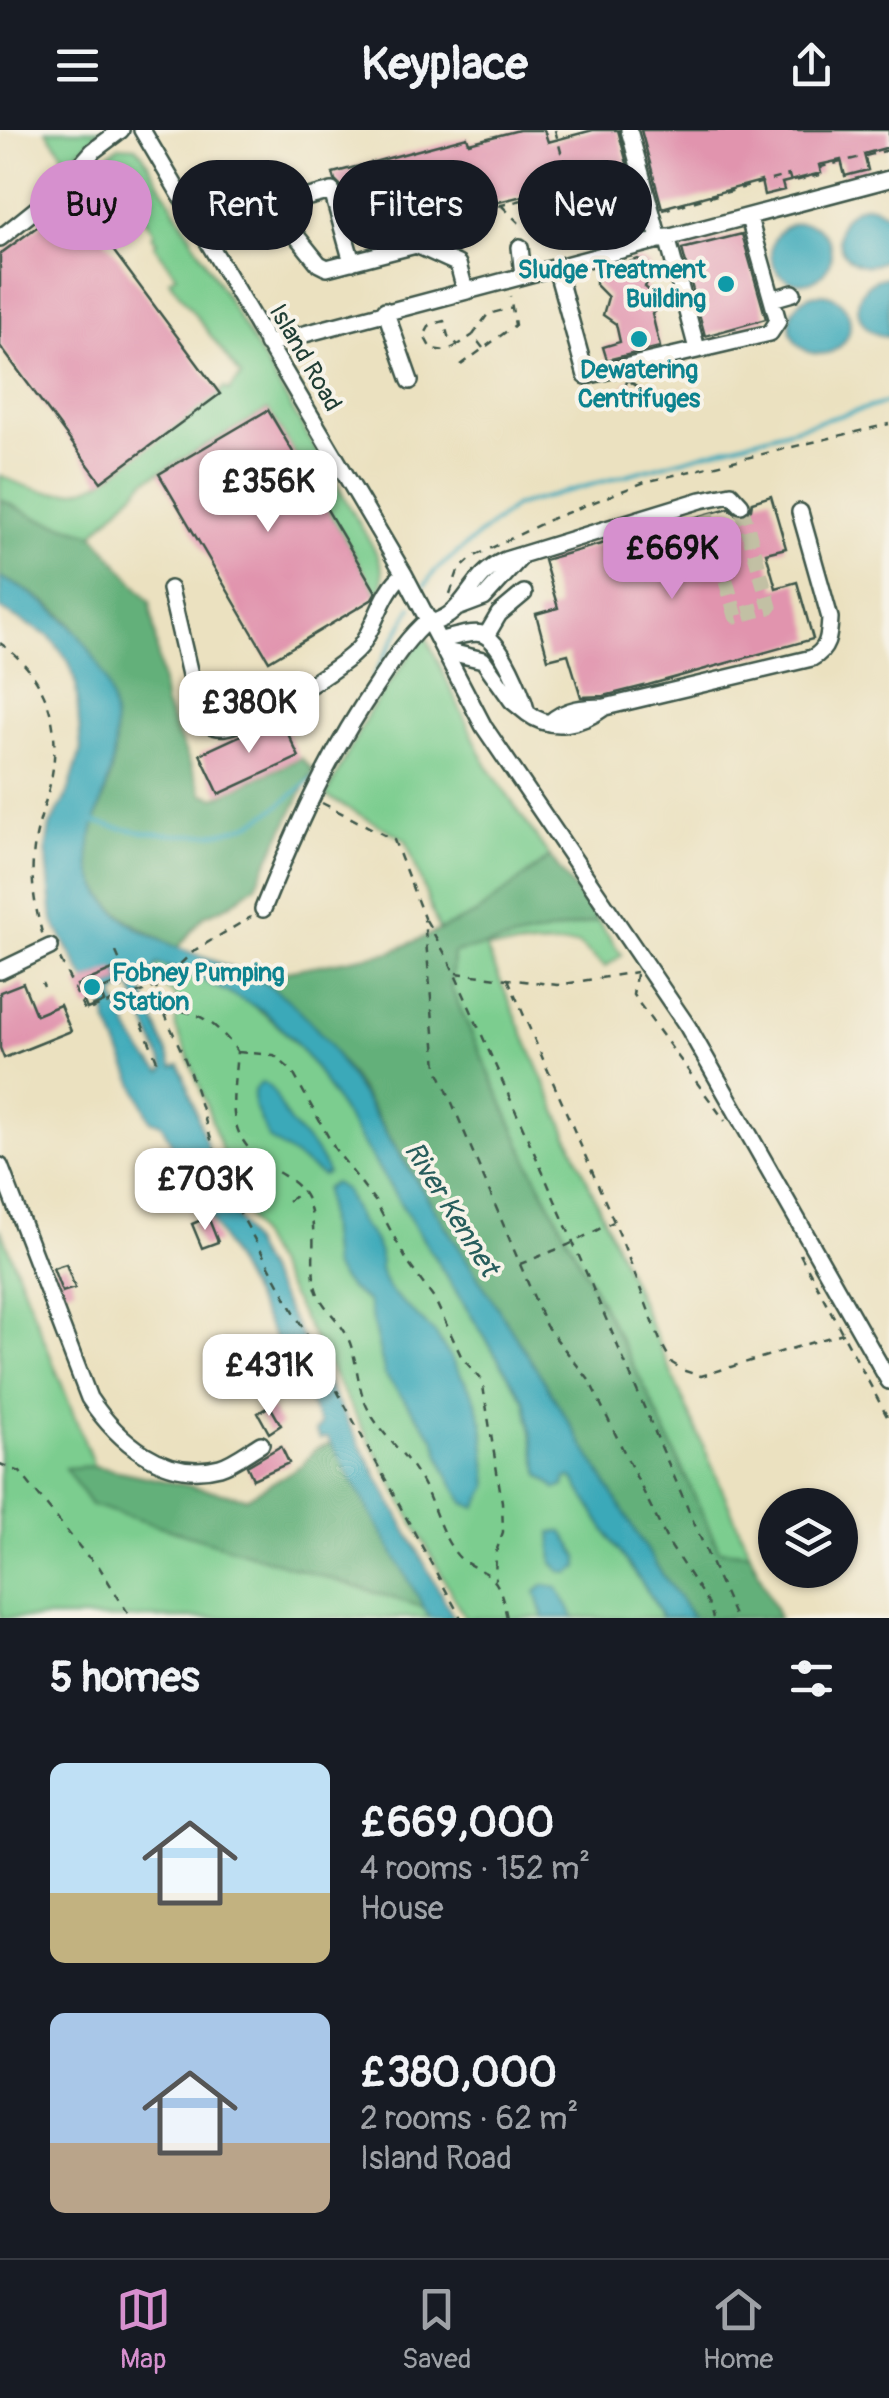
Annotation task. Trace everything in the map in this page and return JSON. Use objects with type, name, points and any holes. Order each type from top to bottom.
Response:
[{"type":"street","points":[[0,238],[47,201],[93,150],[121,130]]},
{"type":"street","points":[[629,130],[637,160]]},
{"type":"street","name":"Island Road","points":[[147,132],[266,344],[404,574],[484,726],[688,1028],[889,1381]]},
{"type":"street","points":[[266,344],[889,179]]},
{"type":"street","points":[[652,213],[697,349]]},
{"type":"street","points":[[564,265],[586,376],[770,333],[778,321],[749,218]]},
{"type":"street","points":[[308,250],[328,268],[416,245],[458,264],[466,290]]},
{"type":"street","points":[[350,250],[352,262]]},
{"type":"street","points":[[520,250],[523,274]]},
{"type":"street","points":[[772,299],[793,293]]},
{"type":"street","points":[[385,310],[410,382]]},
{"type":"street","points":[[263,909],[310,798],[344,732],[408,638],[430,621],[448,618],[482,574],[495,564],[524,553],[701,500],[731,494],[741,505]]},
{"type":"street","points":[[648,518],[655,521],[699,509],[707,514]]},
{"type":"street","points":[[444,646],[483,660],[512,702],[549,722],[559,714],[582,707],[774,659],[818,655],[828,636],[830,618],[800,512]]},
{"type":"street","points":[[170,590],[198,709],[210,725],[224,728],[348,659],[371,630],[396,579],[404,574]]},
{"type":"street","points":[[486,636],[499,614],[524,592]]},
{"type":"street","points":[[444,646],[475,634],[486,636],[502,656],[527,713]]},
{"type":"street","points":[[0,971],[50,947]]},
{"type":"street","points":[[0,1166],[89,1398],[104,1420],[152,1460],[175,1467],[221,1467],[262,1444]]},
{"type":"path","points":[[555,130],[563,160]]},
{"type":"path","points":[[652,213],[788,175],[791,182],[823,174],[821,167],[889,150]]},
{"type":"path","points":[[498,206],[518,202]]},
{"type":"path","points":[[502,206],[518,223]]},
{"type":"path","points":[[564,265],[569,250]]},
{"type":"path","points":[[461,365],[515,325],[507,285]]},
{"type":"path","points":[[458,345],[448,336],[444,321],[430,325],[424,336],[430,350],[439,352],[458,345],[473,335],[488,314],[513,307]]},
{"type":"path","points":[[473,335],[483,349]]},
{"type":"path","points":[[430,621],[448,606],[458,571],[473,557],[551,520],[646,482],[889,424]]},
{"type":"path","points":[[0,642],[33,673],[48,697],[56,730],[54,760],[33,859],[37,911],[44,938],[66,969],[82,1009],[88,1012],[156,987],[194,950],[263,909]]},
{"type":"path","points":[[310,798],[394,840],[424,918],[454,972],[734,1618]]},
{"type":"path","points":[[424,918],[436,1067],[546,1326],[590,1380],[668,1542],[708,1603],[713,1618]]},
{"type":"path","points":[[116,952],[130,988],[122,990]]},
{"type":"path","points":[[454,972],[558,986],[636,972],[634,995],[733,1132]]},
{"type":"path","points":[[508,979],[534,1046],[614,1221],[661,1344],[672,1362],[700,1376],[842,1333]]},
{"type":"path","points":[[119,982],[138,1014],[160,1068]]},
{"type":"path","points":[[156,987],[232,1198],[461,1618]]},
{"type":"path","points":[[166,1010],[179,1009],[202,1017],[223,1031],[236,1052],[231,1096],[238,1131],[244,1144],[262,1162],[302,1191],[311,1212],[311,1262],[320,1300],[347,1336],[366,1405],[378,1428],[418,1476],[457,1556],[494,1581]]},
{"type":"path","points":[[236,1052],[274,1055],[292,1072],[335,1149],[375,1201],[408,1262],[435,1300],[462,1358],[482,1380],[502,1502],[503,1532],[496,1552],[494,1581],[507,1618]]},
{"type":"path","points":[[288,1202],[302,1191]]},
{"type":"path","points":[[520,1264],[614,1221]]},
{"type":"path","points":[[799,1252],[889,1420]]},
{"type":"path","points":[[0,1464],[20,1472],[98,1565],[131,1618]]},
{"type":"green space","points":[[46,130],[101,130],[71,160],[61,160],[64,155]]},
{"type":"green space","points":[[119,146],[136,147],[146,160],[102,160]]},
{"type":"green space","points":[[152,170],[172,204],[172,250],[199,250],[379,558],[383,577],[378,596],[268,410],[146,480],[93,534],[37,518],[0,499],[0,475],[25,486],[62,493],[101,482],[225,388],[229,391],[241,376],[169,280],[176,275],[154,245]]},
{"type":"green space","points":[[0,499],[37,518],[93,534],[150,602],[165,705],[203,794],[216,798],[301,758],[313,770],[256,885],[231,904],[204,916],[178,948],[116,910],[92,874],[89,850],[111,771],[115,731],[71,624],[29,591],[0,577]]},
{"type":"green space","points":[[425,634],[486,764],[550,857],[476,914],[439,930],[406,840],[326,796],[369,712]]},
{"type":"green space","points":[[550,857],[598,921],[453,953],[451,988],[533,1171],[647,1392],[719,1550],[750,1553],[758,1571],[758,1588],[766,1588],[779,1618],[693,1618],[356,1083],[298,1010],[252,977],[391,952],[476,914]]},
{"type":"green space","points":[[598,921],[622,955],[605,967],[578,944],[486,948],[750,1553],[719,1550],[647,1392],[533,1171],[451,988],[453,953]]},
{"type":"green space","points":[[164,963],[167,968],[211,982],[250,1004],[284,1031],[314,1066],[525,1401],[540,1475],[573,1478],[662,1618],[465,1618],[249,1218],[177,1031],[177,999],[149,979],[157,964]]},
{"type":"green space","points":[[0,1228],[94,1466],[246,1498],[301,1466],[315,1449],[331,1443],[430,1618],[0,1618]]},
{"type":"green space","points":[[331,1443],[425,1608],[91,1505],[65,1468],[94,1466],[246,1498],[301,1466],[315,1449]]},
{"type":"water","points":[[862,206],[872,206],[889,215],[889,257],[874,264],[861,265],[850,259],[839,238],[840,226]]},
{"type":"water","points":[[801,223],[822,232],[831,253],[822,274],[801,283],[780,274],[771,253],[780,232]]},
{"type":"water","points":[[889,277],[887,337],[865,326],[858,306],[866,287]]},
{"type":"water","points":[[820,294],[841,303],[850,324],[841,345],[820,354],[799,345],[790,324],[799,303]]},
{"type":"water","points":[[0,577],[30,593],[79,635],[108,688],[114,718],[114,751],[89,851],[92,873],[104,897],[142,931],[266,984],[292,1003],[327,1041],[693,1618],[662,1618],[573,1478],[566,1478],[564,1486],[557,1489],[540,1475],[525,1401],[314,1066],[293,1039],[264,1011],[188,973],[157,964],[149,979],[140,984],[173,1067],[180,1065],[227,1199],[454,1618],[430,1618],[331,1443],[327,1437],[320,1439],[315,1431],[321,1425],[161,1124],[150,1120],[108,1023],[100,990],[120,982],[115,970],[86,981],[53,921],[46,849],[50,826],[68,793],[81,750],[76,684],[69,662],[50,637],[0,609]],"holes":[[[131,986],[165,1069],[162,1072],[154,1065],[134,1038],[114,996],[121,989]]]},
{"type":"water","points":[[262,1082],[272,1090],[289,1121],[320,1158],[327,1173],[323,1176],[269,1139],[254,1105],[254,1091]]},
{"type":"water","points":[[334,1183],[345,1190],[359,1221],[373,1238],[389,1290],[435,1333],[474,1396],[483,1425],[488,1486],[476,1508],[464,1503],[445,1470],[435,1439],[385,1375],[368,1302],[348,1287],[332,1267],[325,1189]]},
{"type":"water","points":[[551,1532],[563,1532],[578,1556],[579,1567],[569,1573],[553,1563]]},
{"type":"water","points":[[544,1585],[558,1588],[574,1618],[544,1618],[536,1592]]},
{"type":"building","points":[[519,130],[544,130],[548,142],[593,130],[618,130],[626,160],[518,160],[518,197],[498,202],[498,160],[381,160],[467,137],[469,143]]},
{"type":"building","points":[[641,130],[889,130],[889,147],[864,154],[868,170],[845,176],[841,160],[819,165],[821,173],[782,183],[784,190],[764,195],[761,181],[662,208]]},
{"type":"building","points":[[30,232],[30,250],[113,250],[220,394],[101,482],[0,346],[0,254]]},
{"type":"building","name":"Sludge Treatment Building","points":[[742,234],[766,319],[705,336],[682,249]]},
{"type":"building","points":[[638,259],[649,265],[651,273],[645,287],[658,298],[658,307],[652,314],[660,347],[607,360],[603,347],[620,342],[616,324],[603,315],[608,297],[596,285],[596,276],[608,267],[623,273],[630,262]]},
{"type":"building","points":[[628,380],[642,390],[637,401],[631,403],[621,393]]},
{"type":"building","points":[[268,410],[376,592],[371,600],[269,661],[159,474]]},
{"type":"building","points":[[771,496],[786,548],[766,553],[776,588],[797,582],[813,639],[604,696],[581,697],[568,654],[548,659],[536,614],[558,608],[544,560],[729,508],[744,516],[752,502]]},
{"type":"building","points":[[280,717],[299,757],[219,794],[200,754]]},
{"type":"building","name":"Fobney Pumping Station","points":[[115,969],[120,982],[100,990],[104,1002],[87,1009],[77,985]]},
{"type":"building","points":[[23,983],[36,1015],[60,1005],[71,1031],[4,1058],[0,1048],[0,992]]},
{"type":"building","points":[[208,1217],[218,1242],[202,1248],[192,1224]]},
{"type":"building","points":[[66,1264],[75,1288],[62,1292],[53,1268]]},
{"type":"building","points":[[270,1406],[281,1425],[269,1433],[258,1413]]},
{"type":"building","points":[[281,1446],[289,1463],[253,1479],[247,1466]]},
{"type":"waterway","points":[[425,585],[435,571],[515,506],[889,402]]},
{"type":"waterway","points":[[373,677],[412,607]]},
{"type":"waterway","points":[[94,822],[156,834],[223,832],[261,818],[316,776]]},
{"type":"tunnel","points":[[707,514],[736,616],[770,607],[741,505]]},
{"type":"place","name":"Sludge Treatment Building","points":[[726,284]]},
{"type":"place","name":"Dewatering Centrifuges","points":[[639,339]]},
{"type":"place","name":"Fobney Pumping Station","points":[[92,987]]},
{"type":"water label","name":"River Kennet","points":[[451,1209]]}]
